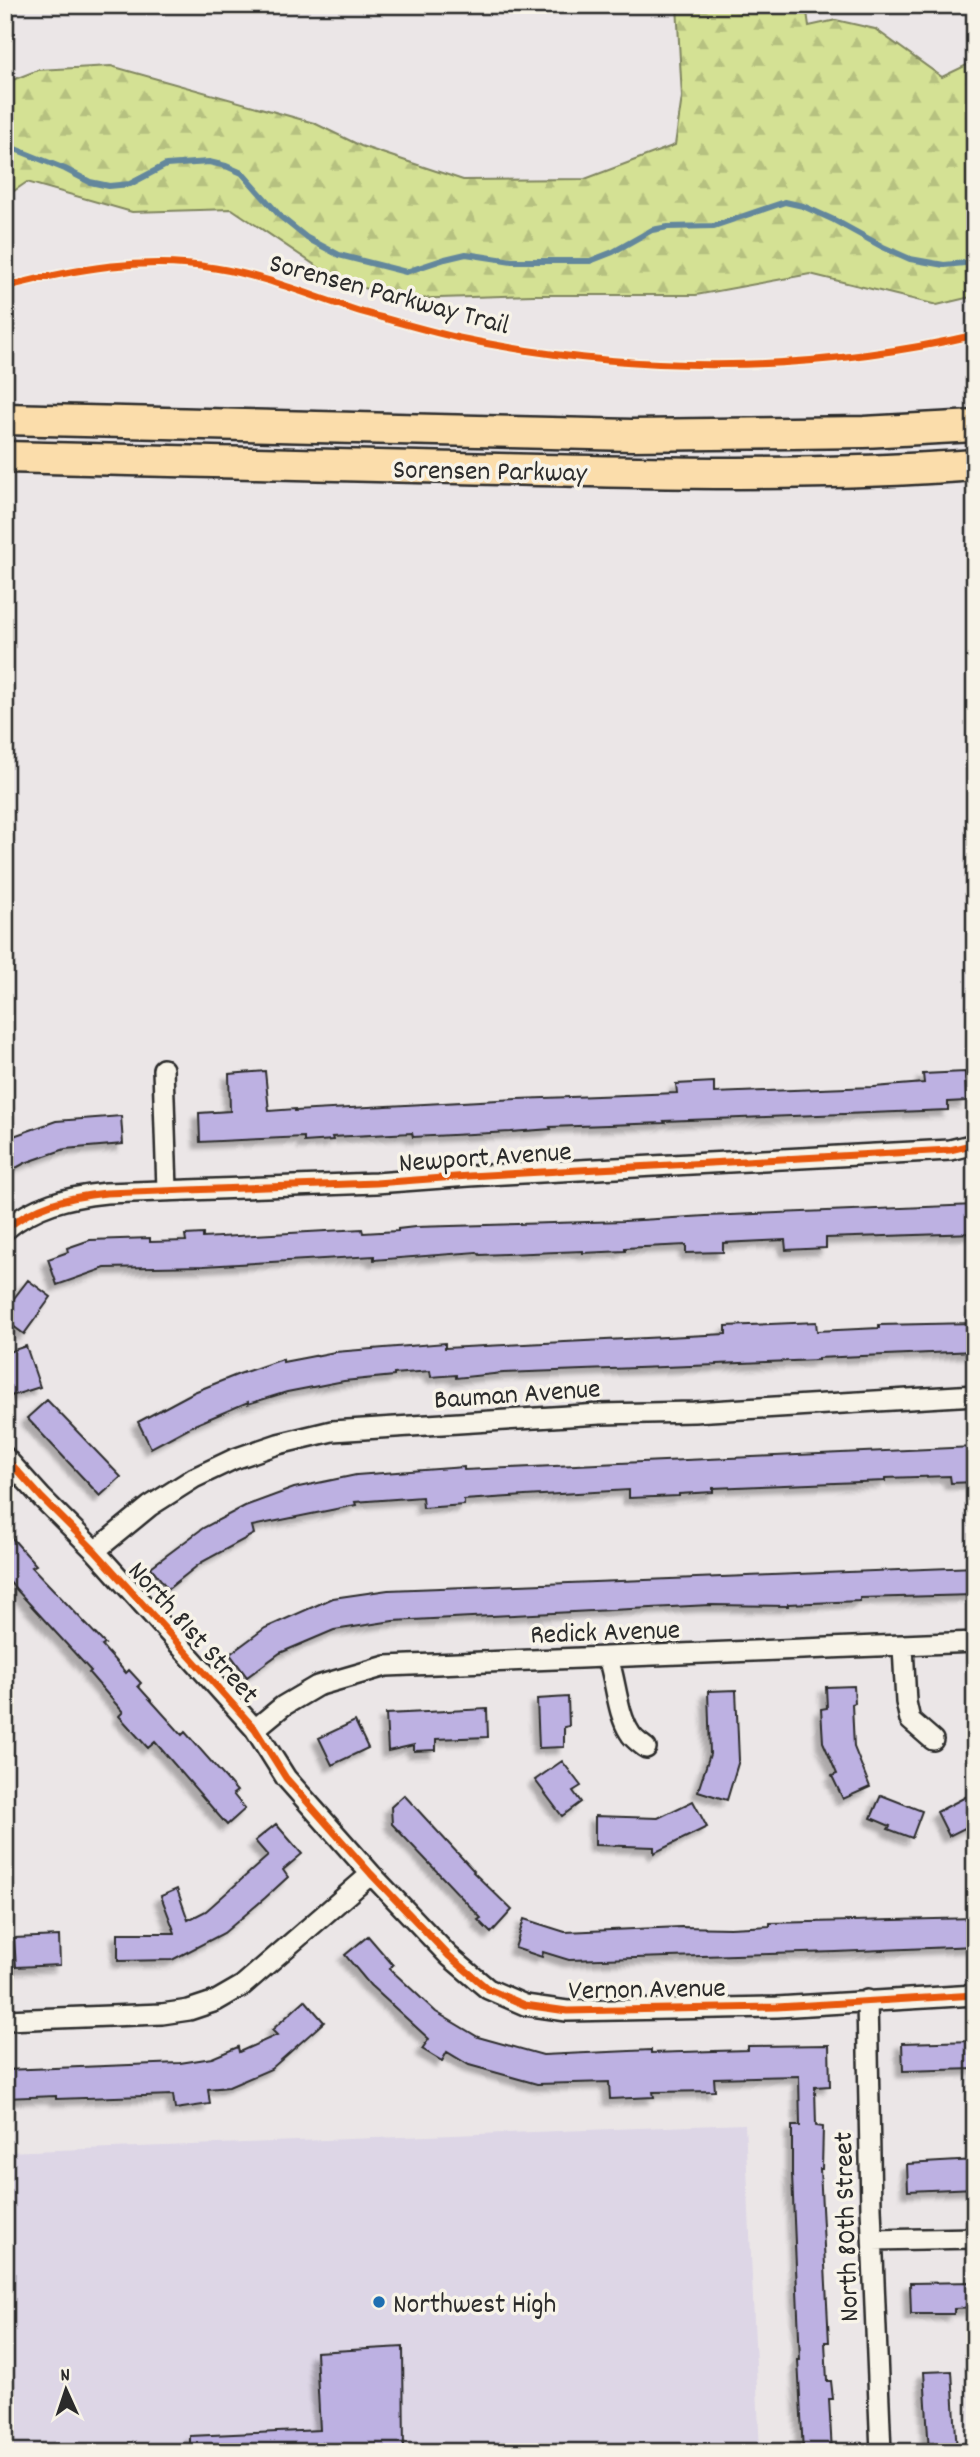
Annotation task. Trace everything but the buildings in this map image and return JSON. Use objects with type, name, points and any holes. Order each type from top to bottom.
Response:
[{"type":"main road","name":"Sorensen Parkway","points":[[5,419],[632,435],[826,433],[975,426]]},
{"type":"main road","name":"Sorensen Parkway","points":[[5,457],[661,473],[816,474],[975,465]]},
{"type":"street","points":[[163,1069],[167,1190]]},
{"type":"street","name":"Newport Avenue","points":[[5,1230],[28,1212],[68,1199],[106,1194],[376,1183],[469,1175],[950,1150],[975,1144]]},
{"type":"street","name":"Bauman Avenue","points":[[95,1551],[150,1506],[194,1479],[234,1459],[278,1444],[332,1431],[975,1395]]},
{"type":"street","name":"North 81st Street","points":[[5,1457],[95,1551],[254,1729],[286,1778],[371,1874]]},
{"type":"street","name":"Redick Avenue","points":[[254,1729],[283,1706],[317,1686],[386,1665],[903,1647],[975,1642]]},
{"type":"street","points":[[903,1647],[906,1702],[911,1720],[933,1740]]},
{"type":"street","points":[[608,1658],[630,1735],[646,1748]]},
{"type":"street","points":[[5,2020],[162,2014],[189,2010],[216,2001],[242,1986],[371,1874]]},
{"type":"street","name":"Vernon Avenue","points":[[371,1874],[449,1956],[488,1989],[525,2006],[567,2011],[777,2007],[975,1994]]},
{"type":"street","name":"North 80th Street","points":[[867,2000],[870,2208],[881,2452]]},
{"type":"street","points":[[873,2241],[975,2238]]},
{"type":"shaded area","name":"Northwest High","points":[[745,2124],[760,2452],[5,2452],[5,2152]]},
{"type":"green space","points":[[677,5],[806,5],[809,26],[836,20],[875,29],[942,77],[975,61],[975,296],[937,305],[810,274],[696,295],[534,295],[408,299],[340,282],[232,209],[132,212],[27,182],[5,197],[5,83],[38,70],[111,66],[314,123],[361,146],[463,180],[585,179],[675,145],[682,97]]},
{"type":"waterway","points":[[5,145],[90,182],[109,186],[130,184],[166,165],[209,162],[226,166],[242,173],[281,217],[307,238],[339,255],[406,272],[466,254],[512,261],[590,261],[613,252],[652,230],[714,226],[785,202],[803,206],[834,220],[910,259],[944,265],[975,262]]},
{"type":"cycle path","name":"Sorensen Parkway Trail","points":[[5,287],[109,266],[162,263],[215,268],[253,276],[362,312],[459,338],[523,350],[652,363],[782,363],[911,348],[975,335]]},
{"type":"cycle path","points":[[5,1230],[40,1208],[78,1197],[106,1193],[376,1183],[950,1150],[975,1144]]},
{"type":"cycle path","points":[[5,1457],[95,1551],[255,1729],[286,1778],[371,1874],[449,1956],[488,1989],[525,2005],[567,2011],[777,2007],[975,1995]]},
{"type":"place","name":"Northwest High","points":[[379,2302]]}]
